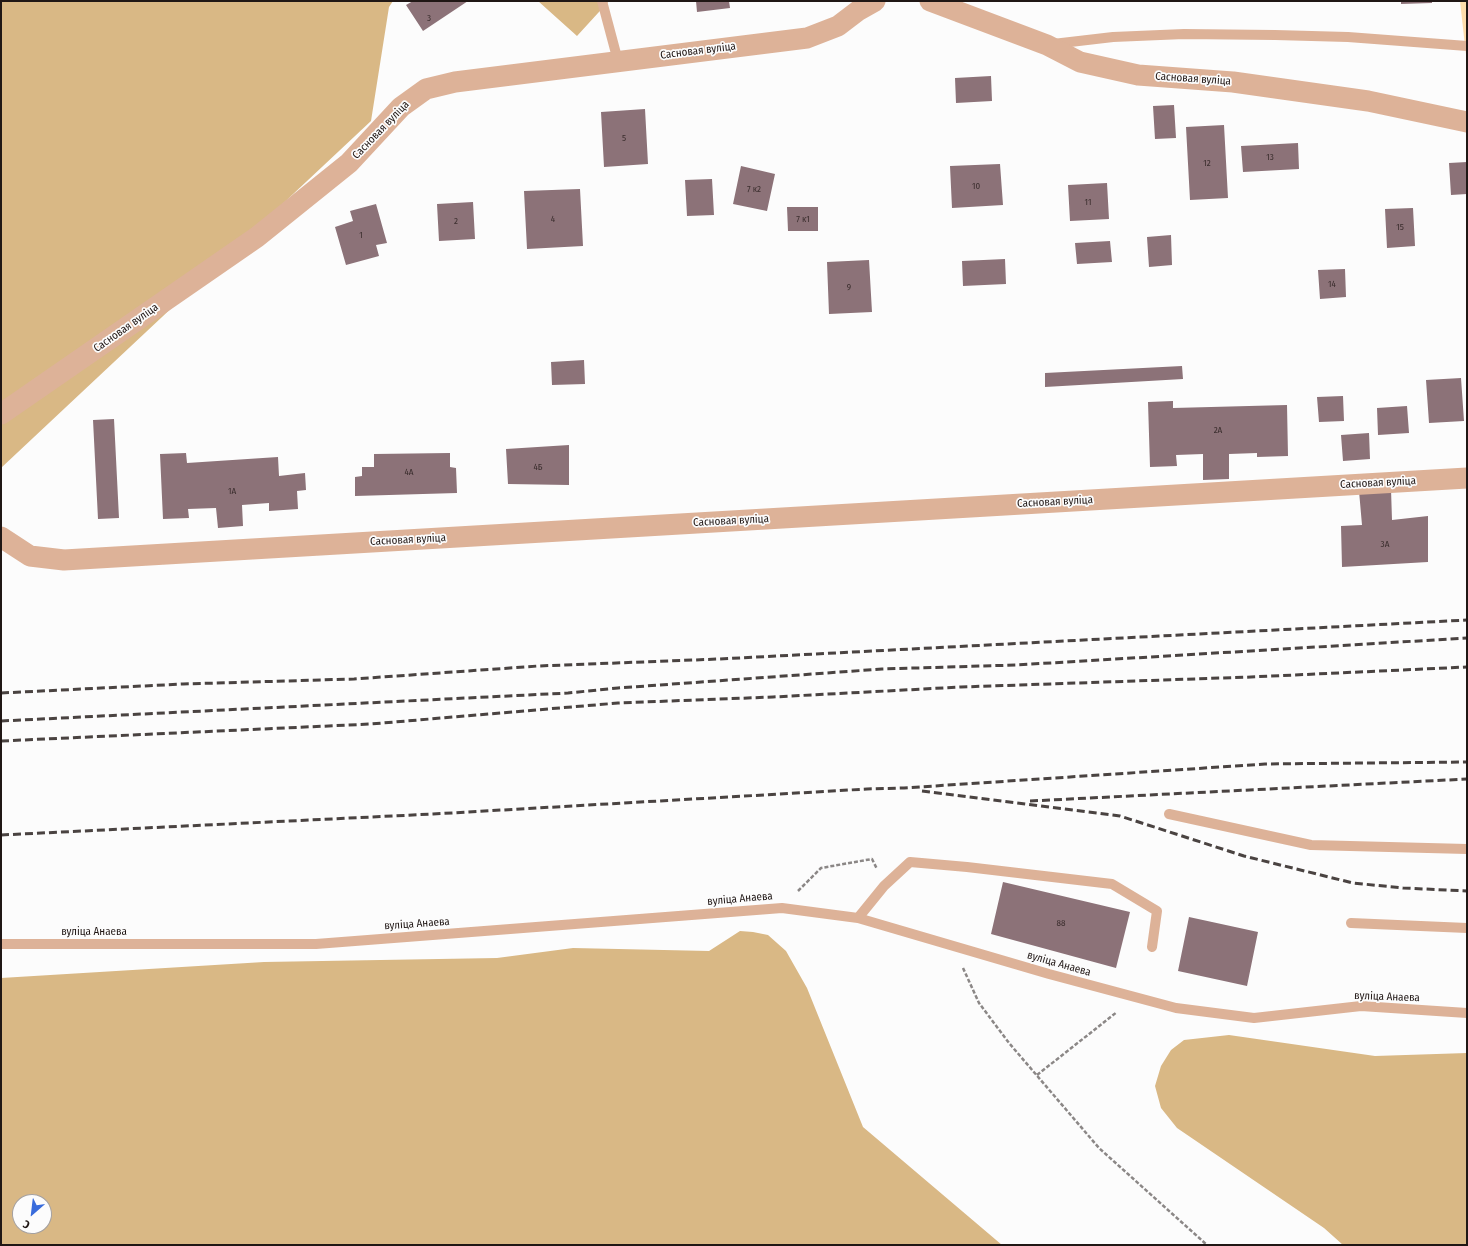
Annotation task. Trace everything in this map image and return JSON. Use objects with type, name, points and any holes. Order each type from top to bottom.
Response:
[{"type":"street","name":"Сасновая вуліца","points":[[1,414],[257,237],[349,163],[401,106],[426,89],[455,82],[808,38],[838,26],[859,10],[875,1]]},
{"type":"street","name":"Сасновая вуліца","points":[[930,1],[1047,45],[1080,62],[1138,75],[1233,82],[1368,100],[1467,122]]},
{"type":"street","name":"Сасновая вуліца","points":[[1,537],[30,556],[64,560],[1467,478]]},
{"type":"lane","points":[[602,1],[618,61]]},
{"type":"lane","points":[[1047,45],[1113,37],[1184,34],[1348,37],[1467,46]]},
{"type":"lane","points":[[1169,814],[1312,845],[1467,849]]},
{"type":"lane","points":[[858,918],[884,886],[910,862],[967,867],[1112,884],[1158,911],[1152,947]]},
{"type":"lane","name":"вуліца Анаева","points":[[1,944],[316,944],[782,908],[858,918],[1048,974],[1176,1008],[1254,1018],[1361,1006],[1467,1013]]},
{"type":"lane","points":[[1351,923],[1467,928]]},
{"type":"path","points":[[782,908],[821,868],[872,859],[884,886]]},
{"type":"path","points":[[952,945],[979,1002],[1009,1042],[1099,1148],[1207,1245]]},
{"type":"path","points":[[1038,1075],[1136,997]]},
{"type":"shaded area","points":[[1,1],[393,1],[389,7],[371,121],[1,468]]},
{"type":"shaded area","points":[[538,1],[609,1],[577,36]]},
{"type":"shaded area","points":[[1460,1],[1467,1],[1467,62],[1465,46]]},
{"type":"shaded area","points":[[740,931],[768,935],[786,951],[807,988],[863,1127],[1002,1245],[1,1245],[1,978],[264,962],[497,958],[573,948],[709,951]]},
{"type":"shaded area","points":[[1229,1035],[1375,1056],[1467,1053],[1467,1245],[1343,1245],[1324,1228],[1177,1128],[1161,1108],[1155,1086],[1161,1066],[1171,1050],[1184,1040]]},
{"type":"building","points":[[413,1],[468,1],[423,31],[406,5]]},
{"type":"building","points":[[696,1],[729,1],[730,8],[697,12]]},
{"type":"building","points":[[1401,1],[1432,1],[1432,3],[1401,4]]},
{"type":"building","points":[[991,76],[992,101],[956,103],[955,78]]},
{"type":"building","points":[[1174,105],[1176,138],[1155,139],[1153,106]]},
{"type":"building","points":[[645,109],[648,164],[604,167],[601,112]]},
{"type":"building","points":[[1224,125],[1228,198],[1190,200],[1186,127]]},
{"type":"building","points":[[1298,143],[1299,169],[1243,172],[1241,146]]},
{"type":"building","points":[[1467,162],[1467,194],[1451,195],[1449,163]]},
{"type":"building","points":[[1000,164],[1003,205],[952,208],[950,166]]},
{"type":"building","points":[[741,166],[775,174],[767,211],[733,204]]},
{"type":"building","points":[[712,179],[714,215],[687,216],[685,180]]},
{"type":"building","points":[[1107,183],[1109,219],[1070,221],[1068,185]]},
{"type":"building","points":[[580,189],[583,246],[527,249],[524,191]]},
{"type":"building","points":[[473,202],[475,239],[439,241],[437,204]]},
{"type":"building","points":[[376,204],[387,243],[376,245],[379,256],[346,265],[335,227],[353,221],[350,211]]},
{"type":"building","points":[[787,207],[818,207],[818,231],[788,231]]},
{"type":"building","points":[[1413,208],[1415,246],[1387,248],[1385,209]]},
{"type":"building","points":[[1171,235],[1172,265],[1149,267],[1147,237]]},
{"type":"building","points":[[1110,241],[1112,262],[1077,264],[1075,243]]},
{"type":"building","points":[[1005,259],[1006,284],[963,286],[962,261]]},
{"type":"building","points":[[869,260],[872,312],[829,314],[827,262]]},
{"type":"building","points":[[1345,269],[1346,297],[1320,299],[1318,270]]},
{"type":"building","points":[[584,360],[585,384],[552,385],[551,362]]},
{"type":"building","points":[[1182,366],[1183,379],[1045,387],[1045,373]]},
{"type":"building","points":[[1461,378],[1464,421],[1429,423],[1426,380]]},
{"type":"building","points":[[1343,396],[1344,421],[1319,422],[1317,397]]},
{"type":"building","points":[[1173,401],[1173,408],[1287,405],[1288,456],[1257,457],[1257,453],[1229,454],[1229,479],[1203,480],[1203,454],[1176,455],[1177,466],[1150,467],[1148,402]]},
{"type":"building","points":[[1407,406],[1409,433],[1378,435],[1377,408]]},
{"type":"building","points":[[114,419],[119,518],[98,519],[93,420]]},
{"type":"building","points":[[1369,433],[1370,459],[1343,461],[1341,435]]},
{"type":"building","points":[[569,445],[569,485],[508,484],[506,449]]},
{"type":"building","points":[[186,453],[187,463],[278,457],[279,476],[305,473],[306,490],[297,491],[298,509],[269,511],[269,503],[242,505],[243,526],[218,528],[216,508],[188,509],[189,518],[163,519],[160,454]]},
{"type":"building","points":[[450,453],[450,467],[456,468],[457,493],[355,496],[355,477],[362,476],[362,467],[374,467],[374,454]]},
{"type":"building","points":[[1391,489],[1392,520],[1428,516],[1428,562],[1342,567],[1341,526],[1362,525],[1359,491]]},
{"type":"building","points":[[1003,882],[1130,912],[1116,968],[991,934]]},
{"type":"building","points":[[1189,917],[1258,932],[1247,986],[1178,971]]},
{"type":"railway","points":[[1,693],[183,684],[354,679],[538,666],[719,659],[1467,620]]},
{"type":"railway","points":[[1,721],[568,693],[882,669],[1016,665],[1467,638]]},
{"type":"railway","points":[[1,741],[371,724],[618,703],[773,697],[961,687],[1251,677],[1467,667]]},
{"type":"railway","points":[[1,835],[433,814],[904,788],[1265,764],[1467,762]]},
{"type":"railway","points":[[1030,801],[1467,779]]},
{"type":"railway","points":[[922,791],[1120,816],[1244,856],[1353,883],[1403,888],[1467,891]]}]
